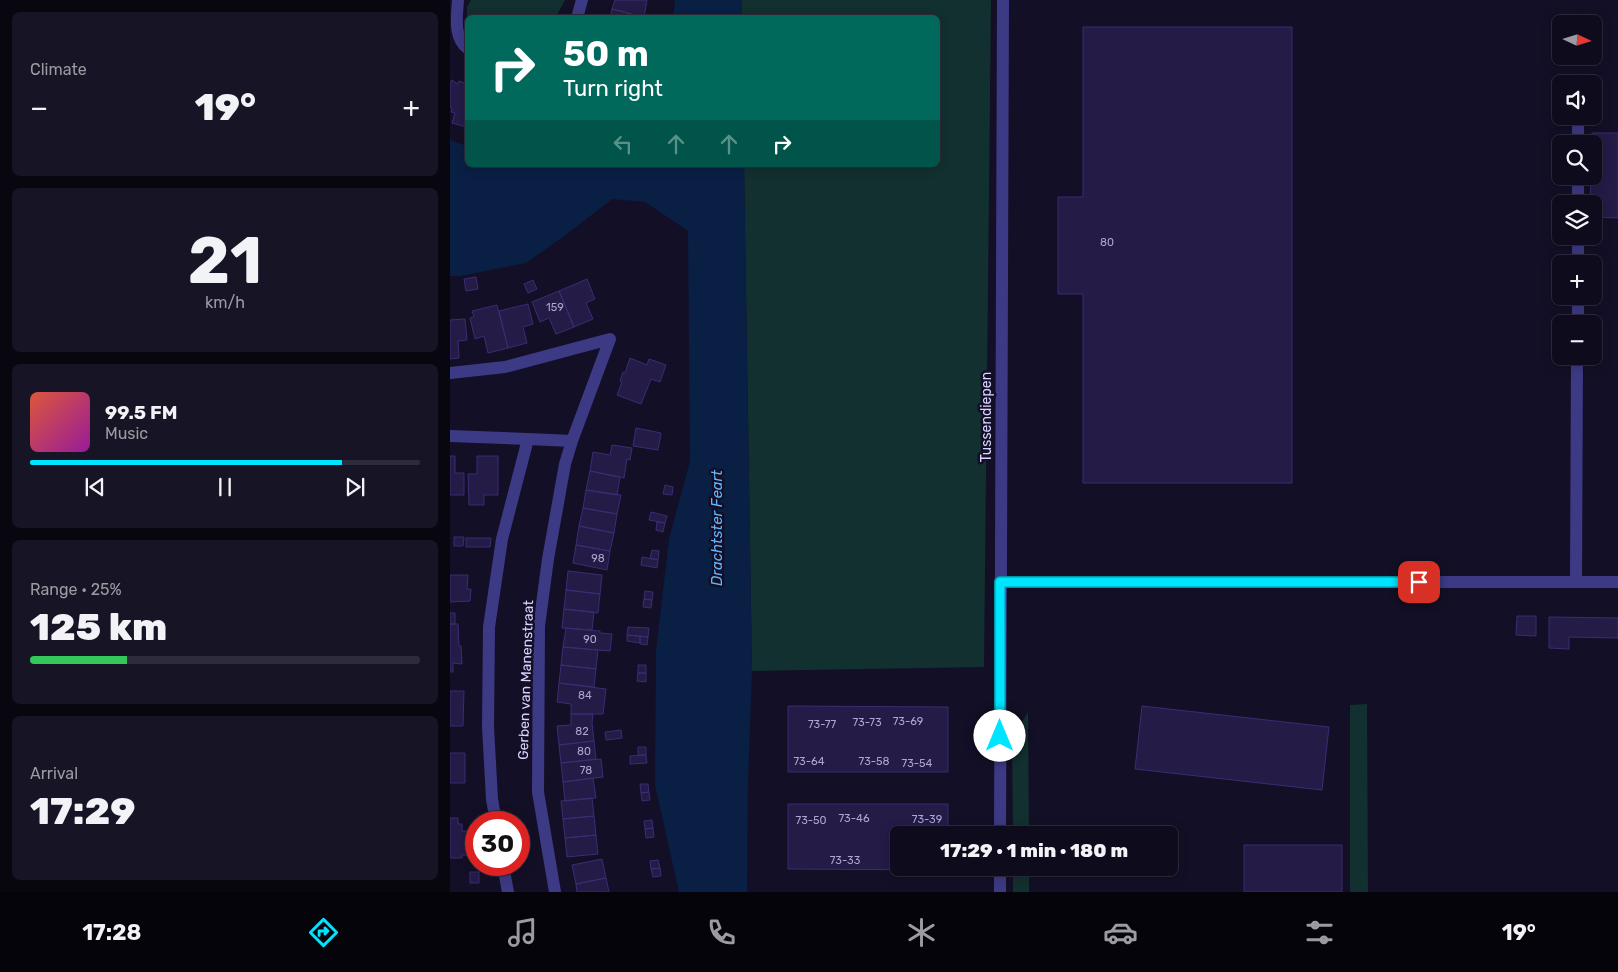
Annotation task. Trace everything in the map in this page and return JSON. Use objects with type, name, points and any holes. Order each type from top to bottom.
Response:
[{"type":"street","points":[[458,0],[453,24],[465,46]]},
{"type":"street","points":[[578,15],[582,0]]},
{"type":"street","name":"Tussendiepen","points":[[1000,826],[1003,0]]},
{"type":"street","name":"Gerben van Manenstraat","points":[[450,373],[505,366],[610,339],[572,440],[565,464],[548,559],[540,626],[538,792],[554,892]]},
{"type":"street","points":[[1576,582],[1577,365]]},
{"type":"street","points":[[450,436],[572,440]]},
{"type":"street","points":[[494,811],[488,728],[489,627],[502,539],[528,439]]},
{"type":"street","points":[[1000,582],[1618,582]]},
{"type":"street","points":[[505,876],[508,892]]},
{"type":"street","points":[[1000,876],[1000,892]]},
{"type":"green space","points":[[471,0],[565,0],[557,15],[467,15],[467,7]]},
{"type":"green space","points":[[742,0],[991,0],[984,667],[752,671],[744,167],[940,167],[940,15],[742,15]]},
{"type":"green space","points":[[1367,704],[1368,892],[1350,892],[1350,705]]},
{"type":"green space","points":[[1028,712],[1029,826],[1013,826],[1012,738]]},
{"type":"green space","points":[[1013,876],[1029,876],[1029,892],[1013,892]]},
{"type":"water","points":[[675,0],[742,0],[742,15],[673,15]]},
{"type":"water","name":"Drachtster Feart","points":[[450,140],[465,145],[465,167],[744,167],[752,671],[748,781],[747,892],[679,892],[655,785],[656,651],[669,539],[690,461],[688,231],[645,202],[612,199],[526,263],[460,276],[450,276]]},
{"type":"building","points":[[615,0],[647,0],[644,15],[636,15],[612,9]]},
{"type":"building","points":[[612,9],[635,15],[611,15]]},
{"type":"building","points":[[1083,27],[1292,27],[1292,483],[1083,483],[1083,294],[1058,294],[1058,197],[1083,197]]},
{"type":"building","points":[[452,80],[458,84],[459,81],[465,83],[465,126],[452,123],[455,113],[451,112],[452,108],[450,107],[450,83]]},
{"type":"building","points":[[1592,133],[1618,133],[1618,218],[1602,217],[1602,195],[1590,195],[1591,185],[1602,185],[1602,135],[1592,135]]},
{"type":"building","points":[[476,277],[478,289],[466,291],[464,279]]},
{"type":"building","points":[[587,279],[595,299],[586,303],[593,319],[574,327],[559,291]]},
{"type":"building","points":[[533,280],[537,289],[528,293],[524,284]]},
{"type":"building","points":[[559,291],[574,327],[556,334],[549,318],[540,322],[532,302]]},
{"type":"building","points":[[528,304],[533,324],[523,327],[527,343],[508,348],[499,311]]},
{"type":"building","points":[[497,305],[508,348],[488,353],[484,336],[475,339],[470,318],[474,317],[472,311]]},
{"type":"building","points":[[465,319],[467,340],[458,341],[459,358],[450,359],[450,320]]},
{"type":"building","points":[[630,358],[647,365],[649,359],[666,365],[660,382],[651,379],[641,404],[617,395],[622,382],[620,381],[623,372],[625,373]]},
{"type":"building","points":[[636,428],[661,433],[658,450],[633,446]]},
{"type":"building","points":[[612,445],[632,448],[630,460],[627,459],[624,478],[590,471],[593,452],[610,455]]},
{"type":"building","points":[[450,456],[455,456],[455,473],[464,473],[464,495],[450,495]]},
{"type":"building","points":[[477,456],[498,456],[498,495],[484,495],[484,505],[469,505],[468,474],[477,474]]},
{"type":"building","points":[[590,471],[620,477],[617,495],[586,490]]},
{"type":"building","points":[[665,485],[673,487],[672,495],[663,494]]},
{"type":"building","points":[[586,490],[621,495],[617,514],[583,508]]},
{"type":"building","points":[[583,508],[617,514],[614,533],[579,526]]},
{"type":"building","points":[[651,512],[667,516],[665,523],[649,520]]},
{"type":"building","points":[[657,522],[665,523],[663,532],[656,530]]},
{"type":"building","points":[[579,526],[614,533],[610,551],[576,545]]},
{"type":"building","points":[[454,537],[464,537],[463,546],[454,546]]},
{"type":"building","points":[[466,538],[491,538],[490,547],[466,547]]},
{"type":"building","points":[[576,545],[610,551],[607,570],[573,563]]},
{"type":"building","points":[[652,550],[659,551],[658,560],[650,558]]},
{"type":"building","points":[[642,557],[658,560],[657,568],[641,565]]},
{"type":"building","points":[[568,571],[602,575],[600,594],[566,590]]},
{"type":"building","points":[[450,575],[468,575],[467,589],[471,589],[470,601],[450,602]]},
{"type":"building","points":[[566,590],[600,594],[598,613],[564,609]]},
{"type":"building","points":[[645,591],[653,592],[652,600],[644,599]]},
{"type":"building","points":[[644,599],[652,600],[651,608],[643,607]]},
{"type":"building","points":[[564,609],[594,612],[592,630],[562,628]]},
{"type":"building","points":[[450,613],[455,613],[455,624],[450,624]]},
{"type":"building","points":[[1517,616],[1536,616],[1536,636],[1516,635]]},
{"type":"building","points":[[1549,617],[1618,618],[1618,638],[1569,637],[1569,649],[1549,648]]},
{"type":"building","points":[[450,624],[458,624],[459,646],[461,646],[462,664],[453,663],[453,672],[450,672]]},
{"type":"building","points":[[628,627],[649,628],[648,637],[627,635]]},
{"type":"building","points":[[566,628],[612,634],[610,651],[563,647]]},
{"type":"building","points":[[627,635],[640,636],[640,643],[627,641]]},
{"type":"building","points":[[640,636],[648,637],[647,645],[640,644]]},
{"type":"building","points":[[563,647],[598,650],[596,669],[561,665]]},
{"type":"building","points":[[561,665],[596,669],[594,687],[559,683]]},
{"type":"building","points":[[638,665],[646,665],[646,673],[638,673]]},
{"type":"building","points":[[638,673],[646,673],[646,682],[637,681]]},
{"type":"building","points":[[559,683],[606,689],[603,714],[571,714],[571,704],[557,702]]},
{"type":"building","points":[[450,691],[464,691],[463,726],[450,726]]},
{"type":"building","points":[[788,706],[948,707],[948,772],[788,772]]},
{"type":"building","points":[[1142,706],[1329,727],[1322,790],[1135,769]]},
{"type":"building","points":[[571,714],[593,714],[594,741],[559,745],[557,726],[571,725]]},
{"type":"building","points":[[621,730],[622,738],[606,740],[605,732]]},
{"type":"building","points":[[594,741],[596,759],[561,763],[559,745]]},
{"type":"building","points":[[638,747],[646,747],[646,755],[638,755]]},
{"type":"building","points":[[450,753],[465,753],[465,783],[450,783]]},
{"type":"building","points":[[646,755],[647,763],[630,764],[630,756]]},
{"type":"building","points":[[601,759],[603,777],[563,782],[561,763]]},
{"type":"building","points":[[593,778],[596,798],[565,801],[563,782]]},
{"type":"building","points":[[640,784],[648,784],[649,792],[641,793]]},
{"type":"building","points":[[649,792],[650,800],[642,801],[641,793]]},
{"type":"building","points":[[592,798],[594,816],[563,819],[561,801]]},
{"type":"building","points":[[788,804],[948,804],[948,826],[890,826],[890,870],[788,869]]},
{"type":"building","points":[[594,816],[596,835],[565,838],[563,819]]},
{"type":"building","points":[[450,818],[458,818],[458,824],[462,824],[462,831],[465,831],[465,855],[462,855],[462,858],[450,858]]},
{"type":"building","points":[[652,820],[653,828],[645,829],[644,821]]},
{"type":"building","points":[[653,828],[654,837],[646,838],[645,829]]},
{"type":"building","points":[[596,835],[598,854],[567,857],[565,838]]},
{"type":"building","points":[[1244,845],[1342,845],[1342,892],[1244,892]]},
{"type":"building","points":[[602,859],[606,878],[576,884],[572,865]]},
{"type":"building","points":[[658,860],[660,868],[651,869],[650,861]]},
{"type":"building","points":[[660,868],[661,876],[653,877],[651,869]]},
{"type":"building","points":[[470,876],[479,876],[479,883],[470,883]]},
{"type":"building","points":[[606,878],[609,892],[577,892],[576,884]]},
{"type":"route","points":[[1000,736],[1000,582],[1419,582]]}]
